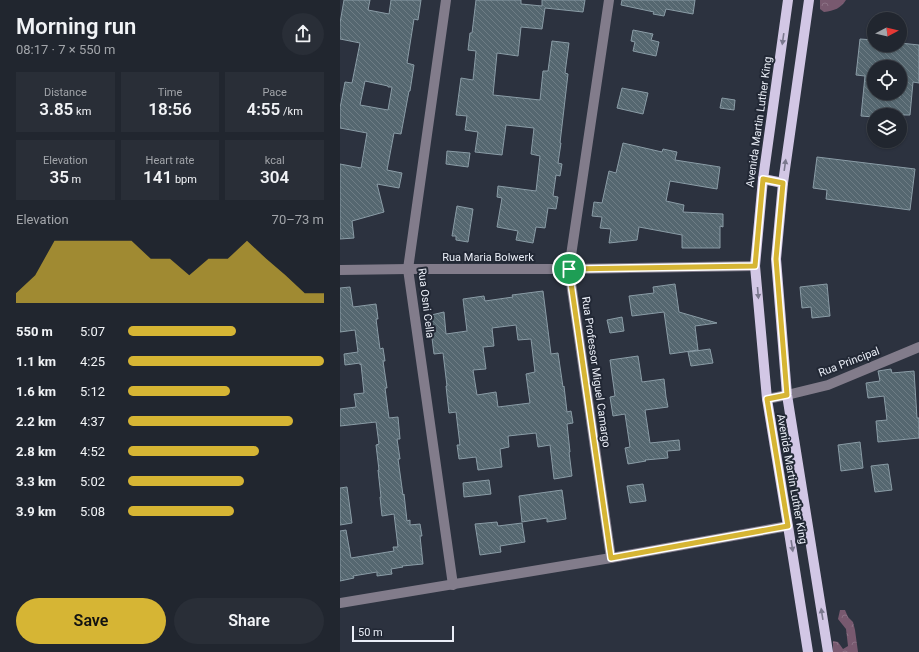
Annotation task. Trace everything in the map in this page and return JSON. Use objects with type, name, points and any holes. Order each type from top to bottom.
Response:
[{"type":"main road","name":"Avenida Martin Luther King","points":[[788,0],[763,179],[755,266],[767,399],[808,652]]},
{"type":"main road","name":"Avenida Martin Luther King","points":[[809,0],[783,183],[776,259],[787,395],[828,652]]},
{"type":"main road","points":[[763,179],[783,183]]},
{"type":"street","name":"Rua Osni Cella","points":[[446,0],[408,269],[453,585]]},
{"type":"street","name":"Rua Professor Miguel Camargo","points":[[609,0],[569,269],[611,558]]},
{"type":"street","name":"Rua Maria Bolwerk","points":[[340,270],[569,269],[755,266]]},
{"type":"street","name":"Rua Principal","points":[[767,399],[828,385],[919,347]]},
{"type":"street","points":[[340,604],[788,526]]},
{"type":"green space","points":[[820,0],[846,0],[837,9],[824,12],[820,9]]},
{"type":"green space","points":[[840,610],[845,610],[848,617],[853,622],[858,652],[833,652],[833,641],[838,642],[843,649],[848,646],[846,629],[838,619]]},
{"type":"building","points":[[344,0],[370,0],[368,10],[389,14],[391,0],[421,0],[418,20],[414,19],[407,63],[414,65],[410,91],[401,134],[394,133],[387,170],[402,173],[399,188],[377,184],[384,212],[352,221],[354,238],[340,239],[340,164],[361,168],[367,133],[340,128],[340,108],[345,82],[352,83],[360,43],[340,39],[340,23]],"holes":[[[365,81],[392,87],[388,110],[360,105]]]},
{"type":"building","points":[[476,0],[521,0],[521,4],[542,6],[542,0],[585,0],[583,12],[545,8],[542,29],[521,27],[518,56],[497,53],[493,95],[540,100],[543,71],[548,71],[552,41],[569,43],[565,73],[568,74],[558,163],[562,164],[560,176],[556,175],[553,196],[558,197],[556,209],[548,208],[545,228],[536,227],[533,243],[516,240],[518,231],[497,227],[502,198],[497,197],[498,186],[536,191],[540,156],[531,154],[534,128],[506,125],[502,155],[475,152],[478,132],[465,130],[467,116],[456,115],[461,78],[473,80],[476,51],[468,50],[470,33],[472,33]]},
{"type":"building","points":[[622,0],[695,0],[693,14],[666,9],[664,16],[653,14],[654,12],[621,5]]},
{"type":"building","points":[[633,30],[653,34],[651,40],[659,42],[656,56],[633,51],[635,42],[631,41]]},
{"type":"building","points":[[860,39],[867,40],[867,52],[907,52],[907,44],[919,45],[919,83],[913,82],[910,115],[907,115],[907,108],[867,108],[867,116],[861,116],[865,76],[856,75]]},
{"type":"building","points":[[622,88],[648,93],[643,114],[617,108]]},
{"type":"building","points":[[722,98],[735,100],[734,110],[720,108]]},
{"type":"building","points":[[623,143],[662,152],[663,149],[677,152],[675,160],[720,167],[717,189],[670,181],[666,201],[684,205],[683,212],[723,214],[723,227],[720,226],[720,248],[682,248],[682,235],[639,227],[637,240],[609,243],[611,229],[600,228],[602,217],[592,216],[594,202],[602,203],[609,171],[616,173]]},
{"type":"building","points":[[447,151],[470,153],[468,167],[446,164]]},
{"type":"building","points":[[817,157],[915,169],[910,210],[826,199],[827,190],[813,188]]},
{"type":"building","points":[[457,206],[473,209],[468,242],[456,240],[456,236],[452,236]]},
{"type":"building","points":[[675,284],[679,312],[717,323],[695,326],[698,350],[670,354],[664,312],[632,316],[629,296],[654,293],[653,287]]},
{"type":"building","points":[[827,284],[830,316],[812,318],[811,307],[802,308],[800,287]]},
{"type":"building","points":[[350,287],[353,307],[376,304],[378,319],[376,319],[380,349],[383,348],[385,361],[383,361],[389,418],[398,417],[400,439],[397,439],[400,459],[398,459],[407,521],[410,520],[410,525],[420,524],[423,564],[402,566],[403,567],[391,569],[392,574],[377,576],[377,572],[353,576],[354,578],[340,581],[340,531],[346,530],[351,558],[394,551],[393,547],[398,547],[394,514],[382,516],[376,445],[379,444],[376,422],[340,426],[340,409],[356,407],[354,394],[364,393],[361,364],[345,365],[344,354],[358,352],[355,330],[340,332],[340,288]]},
{"type":"building","points":[[543,291],[551,354],[558,353],[567,412],[571,411],[573,423],[567,424],[572,476],[554,479],[550,445],[538,447],[536,433],[508,436],[509,447],[500,449],[502,467],[478,470],[476,457],[459,459],[457,445],[460,445],[456,412],[449,413],[443,353],[434,354],[431,330],[429,331],[427,316],[444,312],[446,334],[467,331],[463,299],[484,296],[485,301],[513,297],[512,295]],"holes":[[[516,325],[518,340],[531,339],[535,372],[526,374],[530,403],[498,407],[496,392],[477,395],[473,370],[486,369],[483,347],[494,346],[492,328]]]},
{"type":"building","points":[[622,317],[624,331],[610,333],[607,320]]},
{"type":"building","points":[[710,349],[713,363],[691,366],[688,352]]},
{"type":"building","points":[[638,356],[642,382],[664,379],[668,407],[645,410],[650,443],[679,440],[680,450],[667,451],[668,458],[645,460],[646,461],[628,464],[625,448],[630,447],[625,414],[613,416],[610,397],[615,396],[610,360]]},
{"type":"building","points":[[891,369],[892,373],[914,371],[917,418],[919,418],[919,438],[878,442],[876,421],[887,420],[884,396],[868,398],[866,383],[880,381],[878,371]]},
{"type":"building","points":[[860,442],[863,468],[841,471],[838,445]]},
{"type":"building","points":[[888,464],[892,490],[875,492],[871,466]]},
{"type":"building","points":[[489,480],[491,494],[464,497],[463,483]]},
{"type":"building","points":[[643,484],[646,501],[630,503],[627,486]]},
{"type":"building","points":[[347,487],[352,523],[340,525],[340,488]]},
{"type":"building","points":[[562,490],[566,519],[547,522],[547,518],[522,522],[519,496]]},
{"type":"building","points":[[497,522],[498,526],[522,523],[525,542],[500,546],[501,552],[480,555],[475,524]]},
{"type":"route","points":[[763,179],[783,183],[776,259],[787,395],[767,399],[788,526],[611,558],[569,269],[755,266],[763,179]]}]
